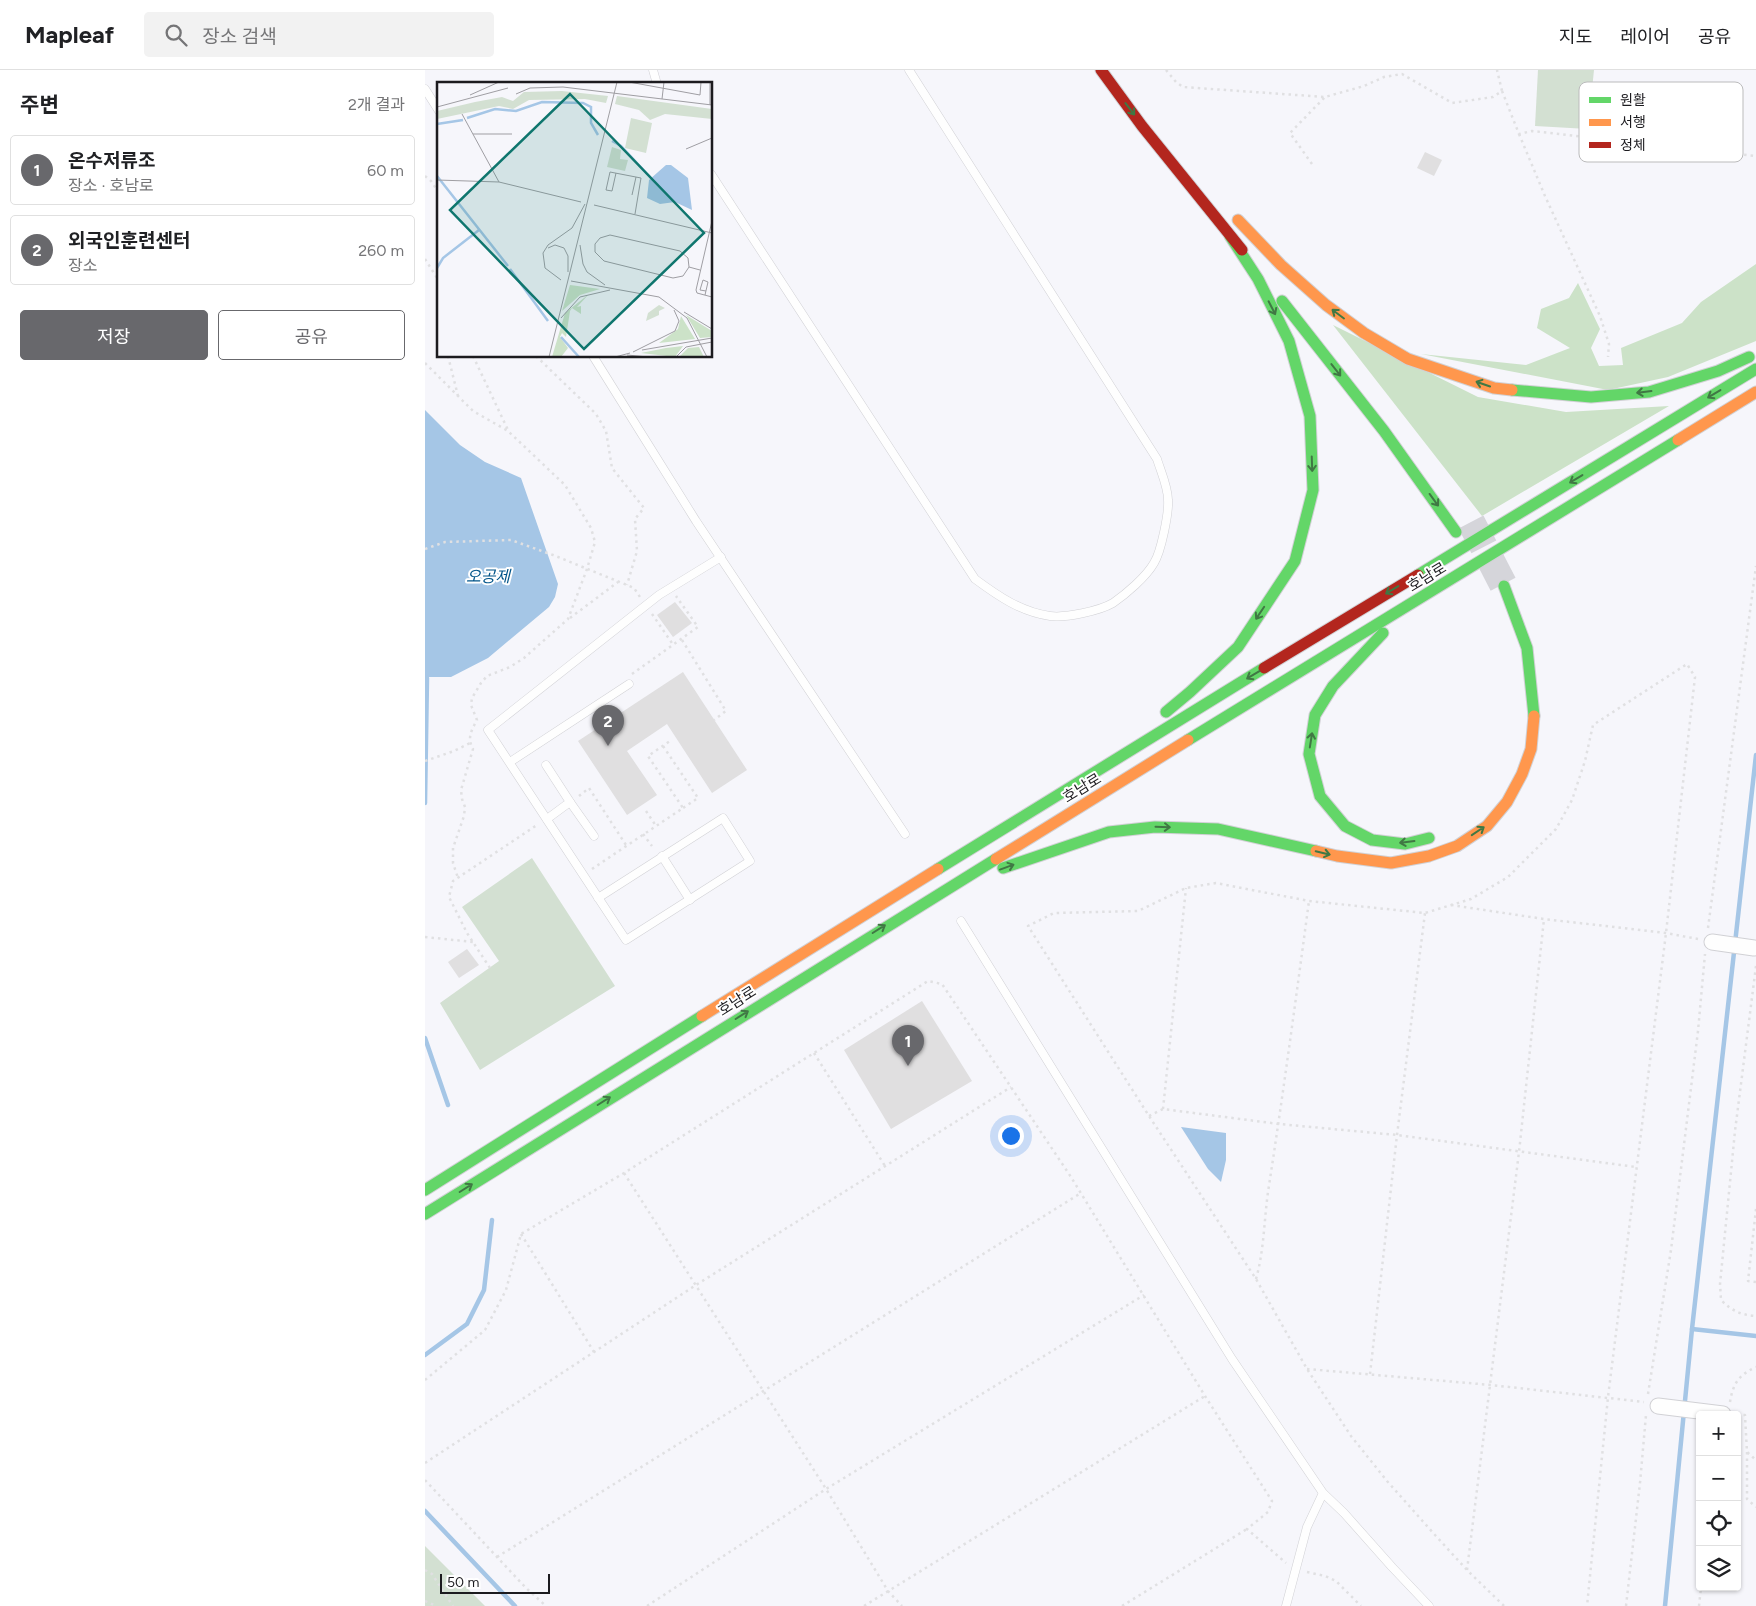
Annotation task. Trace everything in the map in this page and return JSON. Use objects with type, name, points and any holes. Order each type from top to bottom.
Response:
[{"type":"highway","points":[[1101,70],[1384,431],[1456,532]]},
{"type":"highway","points":[[1294,292],[1235,216],[1287,270],[1326,305],[1364,334],[1408,359],[1494,388],[1591,397],[1649,392],[1718,370],[1756,354]]},
{"type":"highway","points":[[1079,780],[1190,692],[1238,647],[1295,560],[1313,490],[1310,416],[1289,341],[1258,279],[1231,236]]},
{"type":"highway","name":"호남로","points":[[425,1190],[1079,780],[1756,369]]},
{"type":"highway","name":"호남로","points":[[425,1214],[899,917],[1756,392]]},
{"type":"highway","points":[[899,917],[983,876],[1047,852],[1109,832],[1155,827],[1218,829],[1337,856],[1391,862],[1429,856],[1457,846],[1487,826],[1507,802],[1531,749],[1535,721],[1527,648],[1504,586]]},
{"type":"highway","points":[[1438,588],[1381,634],[1333,686],[1315,715],[1309,754],[1320,796],[1345,826],[1372,840],[1405,844],[1442,835]]},
{"type":"street","points":[[1709,941],[1754,948]]},
{"type":"street","points":[[1652,1404],[1720,1411]]},
{"type":"lane","points":[[713,177],[975,579],[1018,608],[1050,616],[1071,615],[1090,611],[1111,603],[1133,586],[1154,563],[1165,524],[1168,499],[1157,459],[909,70]]},
{"type":"lane","points":[[425,89],[437,108]]},
{"type":"lane","points":[[594,358],[721,557],[905,834]]},
{"type":"lane","points":[[598,898],[723,818],[750,861],[626,940],[598,898],[547,819],[488,730],[659,595],[721,557]]},
{"type":"lane","points":[[509,762],[629,684]]},
{"type":"lane","points":[[546,766],[574,799],[594,836]]},
{"type":"lane","points":[[547,819],[574,799]]},
{"type":"lane","points":[[662,856],[690,900]]},
{"type":"lane","points":[[961,922],[1232,1359],[1323,1493],[1344,1513],[1429,1606]]},
{"type":"lane","points":[[1286,1606],[1307,1528],[1323,1493]]},
{"type":"path","points":[[1166,70],[1183,87],[1325,97],[1364,86],[1384,77],[1402,74],[1452,103],[1493,97],[1502,91]]},
{"type":"path","points":[[1497,70],[1502,91],[1519,134],[1600,316],[1609,344],[1607,357]]},
{"type":"path","points":[[1312,164],[1290,133],[1325,97]]},
{"type":"path","points":[[1519,134],[1531,131],[1579,136]]},
{"type":"path","points":[[1743,155],[1756,156]]},
{"type":"path","points":[[425,176],[437,190]]},
{"type":"path","points":[[425,259],[437,278]]},
{"type":"path","points":[[449,358],[459,396]]},
{"type":"path","points":[[474,358],[508,431]]},
{"type":"path","points":[[538,358],[596,414],[606,431],[612,468],[644,508],[635,519],[637,551],[627,585]]},
{"type":"path","points":[[425,363],[473,410],[508,431],[565,485],[591,528],[595,542],[568,619]]},
{"type":"path","points":[[425,549],[445,542],[511,540],[634,588],[640,597]]},
{"type":"path","points":[[1626,1606],[1756,566]]},
{"type":"path","points":[[457,878],[453,863],[453,848],[464,816],[465,807],[461,790],[473,749],[470,743],[470,734],[477,720],[471,706],[472,698],[487,676],[510,667],[524,658],[544,643],[568,619],[618,582]]},
{"type":"path","points":[[652,614],[674,646],[698,627],[676,596]]},
{"type":"path","points":[[681,640],[726,712],[714,720]]},
{"type":"path","points":[[1504,1606],[1467,1570],[1387,1481],[1351,1436],[1307,1369],[1256,1279],[1027,926],[1054,913],[1137,911],[1186,888],[1216,884],[1309,901],[1425,913],[1471,899],[1508,877],[1556,829],[1572,800],[1585,761],[1593,725],[1687,664],[1695,677],[1666,932],[1608,1397],[1587,1606]]},
{"type":"path","points":[[670,741],[648,756],[683,808]]},
{"type":"path","points":[[425,761],[470,743]]},
{"type":"path","points":[[589,871],[699,798],[663,746]]},
{"type":"path","points":[[574,799],[589,788],[626,845]]},
{"type":"path","points":[[646,811],[656,826]]},
{"type":"path","points":[[490,968],[473,942],[449,897],[453,881],[547,819]]},
{"type":"path","points":[[643,834],[652,846]]},
{"type":"path","points":[[1163,1110],[1186,888]]},
{"type":"path","points":[[1256,1279],[1260,1264],[1268,1192],[1309,901]]},
{"type":"path","points":[[1449,905],[1666,932],[1709,941]]},
{"type":"path","points":[[1370,1374],[1397,1135],[1425,913]]},
{"type":"path","points":[[1467,1570],[1519,1152],[1545,918]]},
{"type":"path","points":[[425,937],[473,942]]},
{"type":"path","points":[[1756,966],[1735,1131],[1720,1284],[1721,1300],[1726,1305],[1742,1315],[1756,1316]]},
{"type":"path","points":[[425,1380],[485,1330],[506,1290],[521,1234],[624,1173],[928,981],[942,984],[1081,1193],[1205,1396],[1272,1501],[1268,1512],[1247,1529],[1121,1606]]},
{"type":"path","points":[[814,1053],[885,1166]]},
{"type":"path","points":[[425,1462],[695,1285],[1011,1087]]},
{"type":"path","points":[[1149,1116],[1163,1110],[1279,1124],[1397,1135],[1636,1167]]},
{"type":"path","points":[[624,1173],[826,1489],[888,1590],[902,1606]]},
{"type":"path","points":[[497,1557],[1081,1193]]},
{"type":"path","points":[[1756,1209],[1748,1281],[1756,1282]]},
{"type":"path","points":[[521,1234],[594,1352]]},
{"type":"path","points":[[647,1606],[826,1489],[1144,1295]]},
{"type":"path","points":[[1730,1411],[1732,1390],[1743,1374],[1756,1368]]},
{"type":"path","points":[[1307,1369],[1491,1385],[1608,1397],[1652,1404]]},
{"type":"path","points":[[864,1606],[1205,1396]]},
{"type":"path","points":[[1741,1414],[1745,1415],[1747,1499],[1756,1507]]},
{"type":"path","points":[[1747,1452],[1756,1460]]},
{"type":"path","points":[[425,1480],[526,1588],[546,1606]]},
{"type":"path","points":[[1247,1529],[1295,1569],[1325,1576],[1335,1581],[1361,1606]]},
{"type":"path","points":[[425,1570],[432,1574],[453,1606]]},
{"type":"path","points":[[1699,1606],[1701,1591]]},
{"type":"path","points":[[425,1601],[436,1606]]},
{"type":"green space","points":[[1538,70],[1594,70],[1593,82],[1579,82],[1579,128],[1535,126]]},
{"type":"green space","points":[[1756,264],[1756,341],[1668,377],[1608,390],[1421,354],[1526,365],[1570,348],[1537,328],[1541,309],[1569,298],[1578,283],[1600,329],[1591,348],[1599,366],[1623,365],[1621,348],[1682,323],[1701,302]]},
{"type":"green space","points":[[1333,325],[1478,397],[1566,412],[1669,406],[1482,516]]},
{"type":"green space","points":[[532,858],[615,986],[480,1070],[440,1003],[499,961],[462,907]]},
{"type":"green space","points":[[425,1546],[485,1606],[425,1606]]},
{"type":"water","name":"오공제","points":[[425,410],[460,445],[485,462],[521,478],[558,584],[555,597],[549,607],[488,658],[451,677],[425,677]]},
{"type":"water","points":[[1181,1127],[1226,1133],[1226,1160],[1221,1182],[1208,1169]]},
{"type":"building","points":[[1425,152],[1442,160],[1434,176],[1417,168]]},
{"type":"building","points":[[675,602],[692,623],[673,637],[657,615]]},
{"type":"building","points":[[683,672],[747,770],[712,793],[667,724],[627,751],[657,795],[627,815],[578,741]]},
{"type":"building","points":[[467,949],[479,965],[459,978],[448,962]]},
{"type":"building","points":[[922,1001],[972,1081],[891,1129],[844,1050]]},
{"type":"waterway","points":[[425,803],[427,678]]},
{"type":"waterway","points":[[1665,1606],[1692,1329],[1756,755]]},
{"type":"waterway","points":[[425,1038],[448,1105]]},
{"type":"waterway","points":[[425,1355],[467,1324],[484,1290],[492,1220]]},
{"type":"waterway","points":[[1692,1329],[1756,1336]]},
{"type":"waterway","points":[[425,1511],[515,1606]]},
{"type":"tunnel","points":[[1471,522],[1504,586]]},
{"type":"traffic: fast","points":[[1166,712],[1238,647],[1295,561],[1313,490],[1310,416],[1289,341],[1258,279],[1230,236]]},
{"type":"traffic: fast","points":[[1282,301],[1384,431],[1456,532]]},
{"type":"traffic: fast","points":[[1512,390],[1591,397],[1649,392],[1718,371],[1749,357]]},
{"type":"traffic: fast","points":[[1418,575],[1756,369]]},
{"type":"traffic: fast","points":[[1188,740],[1678,440]]},
{"type":"traffic: fast","points":[[1504,586],[1527,648],[1534,716]]},
{"type":"traffic: fast","points":[[1383,633],[1333,686],[1315,715],[1309,754],[1320,796],[1345,826],[1372,840],[1405,844],[1429,838]]},
{"type":"traffic: fast","points":[[938,869],[1264,668]]},
{"type":"traffic: fast","points":[[1003,868],[1109,832],[1155,827],[1218,829],[1316,851]]},
{"type":"traffic: fast","points":[[425,1214],[996,859]]},
{"type":"traffic: fast","points":[[425,1190],[702,1016]]},
{"type":"traffic: slow","points":[[1238,220],[1281,265],[1326,305],[1364,333],[1408,359],[1494,388],[1512,390]]},
{"type":"traffic: slow","points":[[1678,440],[1756,392]]},
{"type":"traffic: slow","points":[[1316,851],[1337,856],[1391,863],[1429,856],[1457,846],[1487,826],[1507,802],[1522,774],[1531,749],[1534,716]]},
{"type":"traffic: slow","points":[[996,859],[1188,740]]},
{"type":"traffic: slow","points":[[702,1016],[938,869]]},
{"type":"traffic: jam","points":[[1101,70],[1142,126],[1242,250]]},
{"type":"traffic: jam","points":[[1264,668],[1418,575]]},
{"type":"place","name":"외국인훈련센터","points":[[608,746]]},
{"type":"place","name":"온수저류조","points":[[908,1066]]}]
